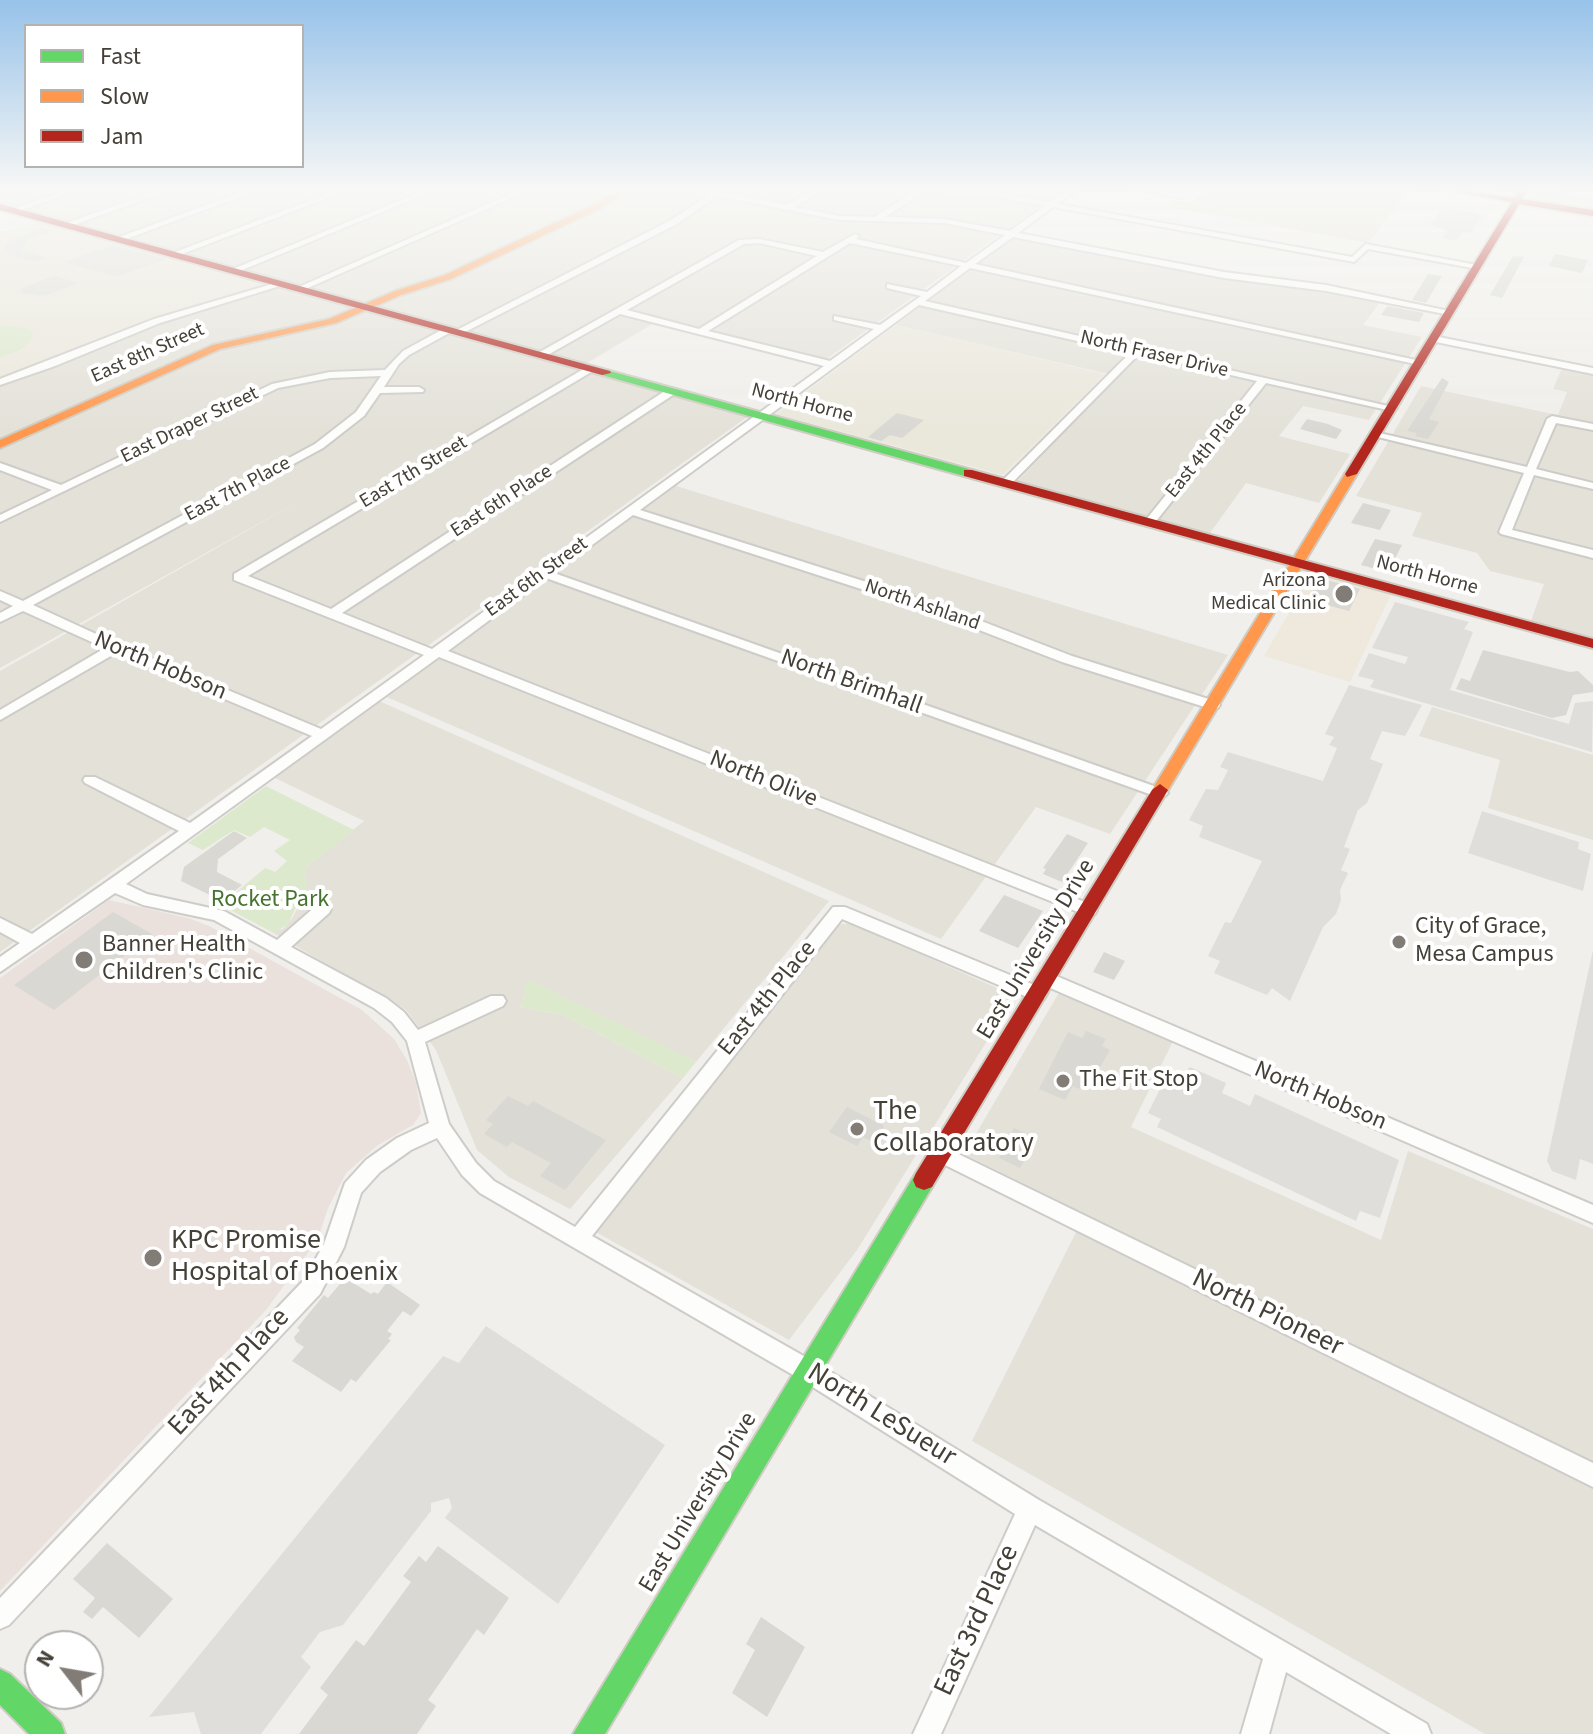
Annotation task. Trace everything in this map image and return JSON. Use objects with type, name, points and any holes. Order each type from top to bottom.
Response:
[{"type":"street","name":"North Horne","points":[[228,270],[1593,644]]},
{"type":"street","points":[[0,382],[157,321],[290,286],[329,270]]},
{"type":"street","name":"East 8th Street","points":[[0,444],[217,347],[315,326],[463,270]]},
{"type":"street","name":"East 7th Place","points":[[0,618],[319,446],[360,414],[406,353],[577,270]]},
{"type":"street","points":[[541,355],[693,270]]},
{"type":"street","points":[[700,332],[801,270]]},
{"type":"street","name":"East 6th Street","points":[[0,966],[961,270]]},
{"type":"street","points":[[991,270],[1420,362]]},
{"type":"street","points":[[1198,270],[1326,288],[1450,312]]},
{"type":"street","name":"East University Drive","points":[[588,1734],[1476,270]]},
{"type":"street","name":"North Fraser Drive","points":[[890,286],[921,298],[1137,351],[1392,408]]},
{"type":"street","points":[[618,311],[829,364]]},
{"type":"street","points":[[837,318],[880,328]]},
{"type":"street","points":[[1434,339],[1593,371]]},
{"type":"street","points":[[1007,482],[1137,351]]},
{"type":"street","name":"East 7th Street","points":[[238,577],[590,369]]},
{"type":"street","name":"East Draper Street","points":[[0,519],[275,386],[330,375],[390,373]]},
{"type":"street","name":"East 4th Place","points":[[1149,523],[1264,379]]},
{"type":"street","points":[[377,390],[419,390]]},
{"type":"street","name":"East 6th Place","points":[[332,614],[672,391]]},
{"type":"street","points":[[1593,427],[1552,419],[1505,532],[1593,554]]},
{"type":"street","points":[[1375,435],[1593,486]]},
{"type":"street","points":[[0,466],[60,489]]},
{"type":"street","name":"North Ashland","points":[[629,510],[940,610],[1067,659],[1213,705]]},
{"type":"street","name":"North Brimhall","points":[[543,573],[1160,793]]},
{"type":"street","name":"North Olive","points":[[238,577],[1089,910]]},
{"type":"street","name":"North Hobson","points":[[0,595],[115,648],[322,735]]},
{"type":"street","points":[[0,716],[115,648]]},
{"type":"street","points":[[90,780],[190,830]]},
{"type":"street","name":"North LeSueur","points":[[113,885],[143,899],[218,915],[380,1003],[398,1017],[415,1039],[440,1127],[455,1151],[487,1187],[808,1371],[1030,1509],[1417,1734]]},
{"type":"street","points":[[280,947],[323,909]]},
{"type":"street","name":"East 4th Place","points":[[579,1237],[839,911]]},
{"type":"street","name":"North Hobson","points":[[839,911],[1042,987],[1593,1214]]},
{"type":"street","points":[[0,924],[32,942]]},
{"type":"street","points":[[415,1039],[497,1001]]},
{"type":"street","name":"East 4th Place","points":[[0,1616],[312,1287],[334,1247],[352,1189],[373,1166],[404,1144],[440,1127]]},
{"type":"street","name":"North Pioneer","points":[[942,1154],[1593,1475]]},
{"type":"street","name":"East 3rd Place","points":[[927,1734],[1030,1509]]},
{"type":"street","points":[[1255,1734],[1278,1653]]},
{"type":"street","points":[[0,1684],[50,1734]]},
{"type":"shaded area","points":[[0,270],[214,270],[266,285],[238,296],[163,315],[0,378]]},
{"type":"shaded area","points":[[92,270],[136,270],[117,277]]},
{"type":"shaded area","points":[[243,270],[951,270],[825,360],[661,319],[587,363]]},
{"type":"shaded area","points":[[968,270],[1189,270],[1381,301],[1363,325],[1422,337],[1369,420],[1303,406],[1279,436],[1350,454],[1319,503],[1246,483],[1210,533],[1018,481],[1117,376],[896,325]]},
{"type":"shaded area","points":[[54,276],[79,283],[44,296],[19,292],[23,290],[20,289]]},
{"type":"shaded area","points":[[280,287],[747,417],[0,952],[0,671],[310,495],[0,668],[0,385],[186,314]]},
{"type":"shaded area","points":[[896,325],[1105,374],[1003,475],[776,414]]},
{"type":"shaded area","points":[[1562,368],[1593,374],[1593,638],[1531,621],[1544,584],[1490,571],[1477,553],[1412,536],[1422,513],[1356,496],[1421,386],[1558,415],[1567,392],[1553,389]]},
{"type":"shaded area","points":[[673,485],[1228,655],[1110,834],[1036,807],[941,939],[387,697]]},
{"type":"shaded area","points":[[1312,573],[1391,594],[1350,682],[1264,656]]},
{"type":"shaded area","points":[[1395,602],[1469,622],[1464,629],[1473,632],[1450,690],[1569,724],[1575,703],[1593,701],[1592,752],[1370,687],[1374,680],[1358,676],[1369,653],[1405,664],[1408,657],[1372,648]]},
{"type":"shaded area","points":[[1349,685],[1422,705],[1405,736],[1382,731],[1370,759],[1383,764],[1367,803],[1358,810],[1344,847],[1350,849],[1341,870],[1348,873],[1340,890],[1341,900],[1336,914],[1323,927],[1290,1001],[1272,988],[1267,995],[1214,973],[1220,961],[1208,956],[1225,922],[1231,923],[1262,861],[1199,837],[1203,826],[1189,820],[1206,789],[1218,790],[1228,770],[1220,767],[1228,752],[1323,781],[1337,748],[1329,745],[1334,737],[1325,734]]},
{"type":"shaded area","points":[[379,701],[829,901],[696,1062],[530,981],[524,987],[526,993],[520,1007],[563,1015],[683,1078],[570,1209],[509,1177],[477,1150],[436,1050],[406,1010],[270,931],[283,929],[293,917],[302,900],[305,868],[364,821],[275,778]]},
{"type":"shaded area","points":[[1432,707],[1593,755],[1593,840],[1488,808],[1500,760],[1419,736]]},
{"type":"shaded area","points":[[1482,811],[1579,842],[1578,849],[1591,854],[1583,891],[1468,853]]},
{"type":"shaded area","name":"KPC Promise Hospital of Phoenix","points":[[109,900],[188,918],[209,926],[362,1010],[394,1039],[407,1060],[416,1083],[421,1113],[413,1125],[378,1145],[346,1173],[328,1208],[318,1239],[266,1310],[0,1591],[0,978]]},
{"type":"shaded area","points":[[850,923],[1015,996],[857,1250],[789,1340],[594,1231],[838,925]]},
{"type":"shaded area","points":[[1593,950],[1593,1164],[1580,1159],[1576,1180],[1552,1171],[1547,1161]]},
{"type":"shaded area","points":[[1060,991],[1174,1039],[1131,1127],[1381,1240],[1408,1151],[1593,1229],[1593,1734],[1485,1734],[972,1441],[1085,1214],[964,1154]]},
{"type":"shaded area","points":[[1190,1067],[1226,1083],[1222,1093],[1250,1106],[1255,1094],[1399,1160],[1380,1218],[1360,1211],[1356,1221],[1157,1127],[1161,1119],[1148,1113],[1169,1071],[1183,1075]]},
{"type":"shaded area","points":[[486,1326],[665,1445],[558,1604],[445,1518],[452,1508],[449,1498],[431,1503],[431,1511],[343,1625],[320,1632],[301,1657],[311,1667],[261,1734],[201,1734],[194,1712],[149,1717],[443,1356],[459,1363]]},
{"type":"green space","points":[[0,324],[29,329],[33,334],[31,340],[20,350],[0,358]]},
{"type":"green space","name":"Rocket Park","points":[[266,786],[354,830],[305,868],[308,896],[296,907],[288,924],[277,931],[270,931],[221,905],[265,868],[275,872],[287,861],[274,851],[290,840],[264,827],[250,837],[234,830],[203,850],[188,843]]},
{"type":"green space","points":[[530,980],[696,1062],[683,1078],[563,1015],[520,1007],[526,993],[524,987]]},
{"type":"building","points":[[1505,270],[1517,270],[1502,298],[1490,295]]},
{"type":"building","points":[[1428,274],[1442,276],[1426,303],[1412,300]]},
{"type":"building","points":[[1387,306],[1424,313],[1419,322],[1381,315]]},
{"type":"building","points":[[1442,378],[1449,382],[1429,419],[1439,422],[1428,439],[1415,436],[1417,433],[1407,431]]},
{"type":"building","points":[[897,413],[924,420],[902,438],[890,435],[881,441],[868,437]]},
{"type":"building","points":[[1307,419],[1342,430],[1336,439],[1300,429]]},
{"type":"building","points":[[1363,503],[1391,510],[1380,530],[1351,523]]},
{"type":"building","points":[[1375,539],[1402,545],[1388,572],[1361,565]]},
{"type":"building","name":"Arizona Medical Clinic","points":[[1319,578],[1360,589],[1349,611],[1308,600]]},
{"type":"building","points":[[1483,650],[1570,672],[1578,671],[1593,685],[1593,692],[1573,695],[1566,715],[1552,718],[1456,689],[1461,678],[1470,681]]},
{"type":"building","points":[[234,831],[247,838],[218,859],[217,872],[242,885],[222,901],[181,881],[184,867]]},
{"type":"building","points":[[1067,834],[1088,843],[1062,882],[1043,874],[1046,869],[1043,868]]},
{"type":"building","points":[[1004,895],[1043,911],[1018,948],[979,931]]},
{"type":"building","name":"Banner Health Children's Clinic","points":[[113,912],[152,934],[54,1010],[14,985]]},
{"type":"building","points":[[1104,952],[1125,961],[1114,980],[1093,972]]},
{"type":"building","points":[[1086,1031],[1106,1039],[1102,1046],[1110,1050],[1099,1069],[1091,1065],[1079,1089],[1073,1086],[1065,1100],[1039,1089],[1068,1032],[1082,1038]]},
{"type":"building","points":[[508,1096],[528,1106],[533,1101],[606,1140],[565,1190],[540,1176],[551,1163],[512,1142],[507,1147],[484,1134],[493,1124],[486,1120]]},
{"type":"building","name":"The Collaboratory","points":[[847,1107],[884,1126],[873,1142],[863,1137],[857,1146],[829,1132]]},
{"type":"building","points":[[1014,1128],[1036,1138],[1020,1168],[999,1158]]},
{"type":"building","points":[[345,1278],[371,1294],[378,1294],[387,1282],[420,1305],[411,1316],[403,1311],[387,1331],[392,1334],[388,1339],[391,1340],[356,1382],[351,1379],[341,1392],[292,1361],[304,1347],[294,1337],[300,1330],[297,1328],[324,1295],[328,1298]]},
{"type":"building","points":[[107,1543],[173,1599],[139,1638],[103,1607],[92,1619],[83,1612],[95,1598],[73,1579]]},
{"type":"building","points":[[438,1546],[509,1598],[484,1635],[477,1629],[428,1700],[436,1706],[417,1734],[299,1734],[328,1695],[320,1688],[356,1640],[364,1646],[411,1582],[403,1576],[419,1556],[426,1562]]},
{"type":"building","points":[[761,1617],[805,1647],[767,1717],[732,1693],[755,1650],[746,1644]]},
{"type":"traffic: fast","points":[[606,373],[968,473]]},
{"type":"traffic: fast","points":[[588,1734],[924,1180]]},
{"type":"traffic: fast","points":[[0,1684],[50,1734]]},
{"type":"traffic: slow","points":[[0,444],[217,347],[332,321],[463,270]]},
{"type":"traffic: slow","points":[[1160,790],[1351,474]]},
{"type":"traffic: jam","points":[[230,270],[606,373]]},
{"type":"traffic: jam","points":[[1351,474],[1475,270]]},
{"type":"traffic: jam","points":[[968,473],[1593,644]]},
{"type":"traffic: jam","points":[[924,1180],[1160,790]]},
{"type":"place","name":"Arizona Medical Clinic","points":[[1344,594]]},
{"type":"place","name":"City of Grace, Mesa Campus","points":[[1399,942]]},
{"type":"place","name":"Banner Health Children's Clinic","points":[[84,960]]},
{"type":"place","name":"The Fit Stop","points":[[1063,1081]]},
{"type":"place","name":"The Collaboratory","points":[[857,1129]]},
{"type":"place","name":"KPC Promise Hospital of Phoenix","points":[[153,1258]]}]
